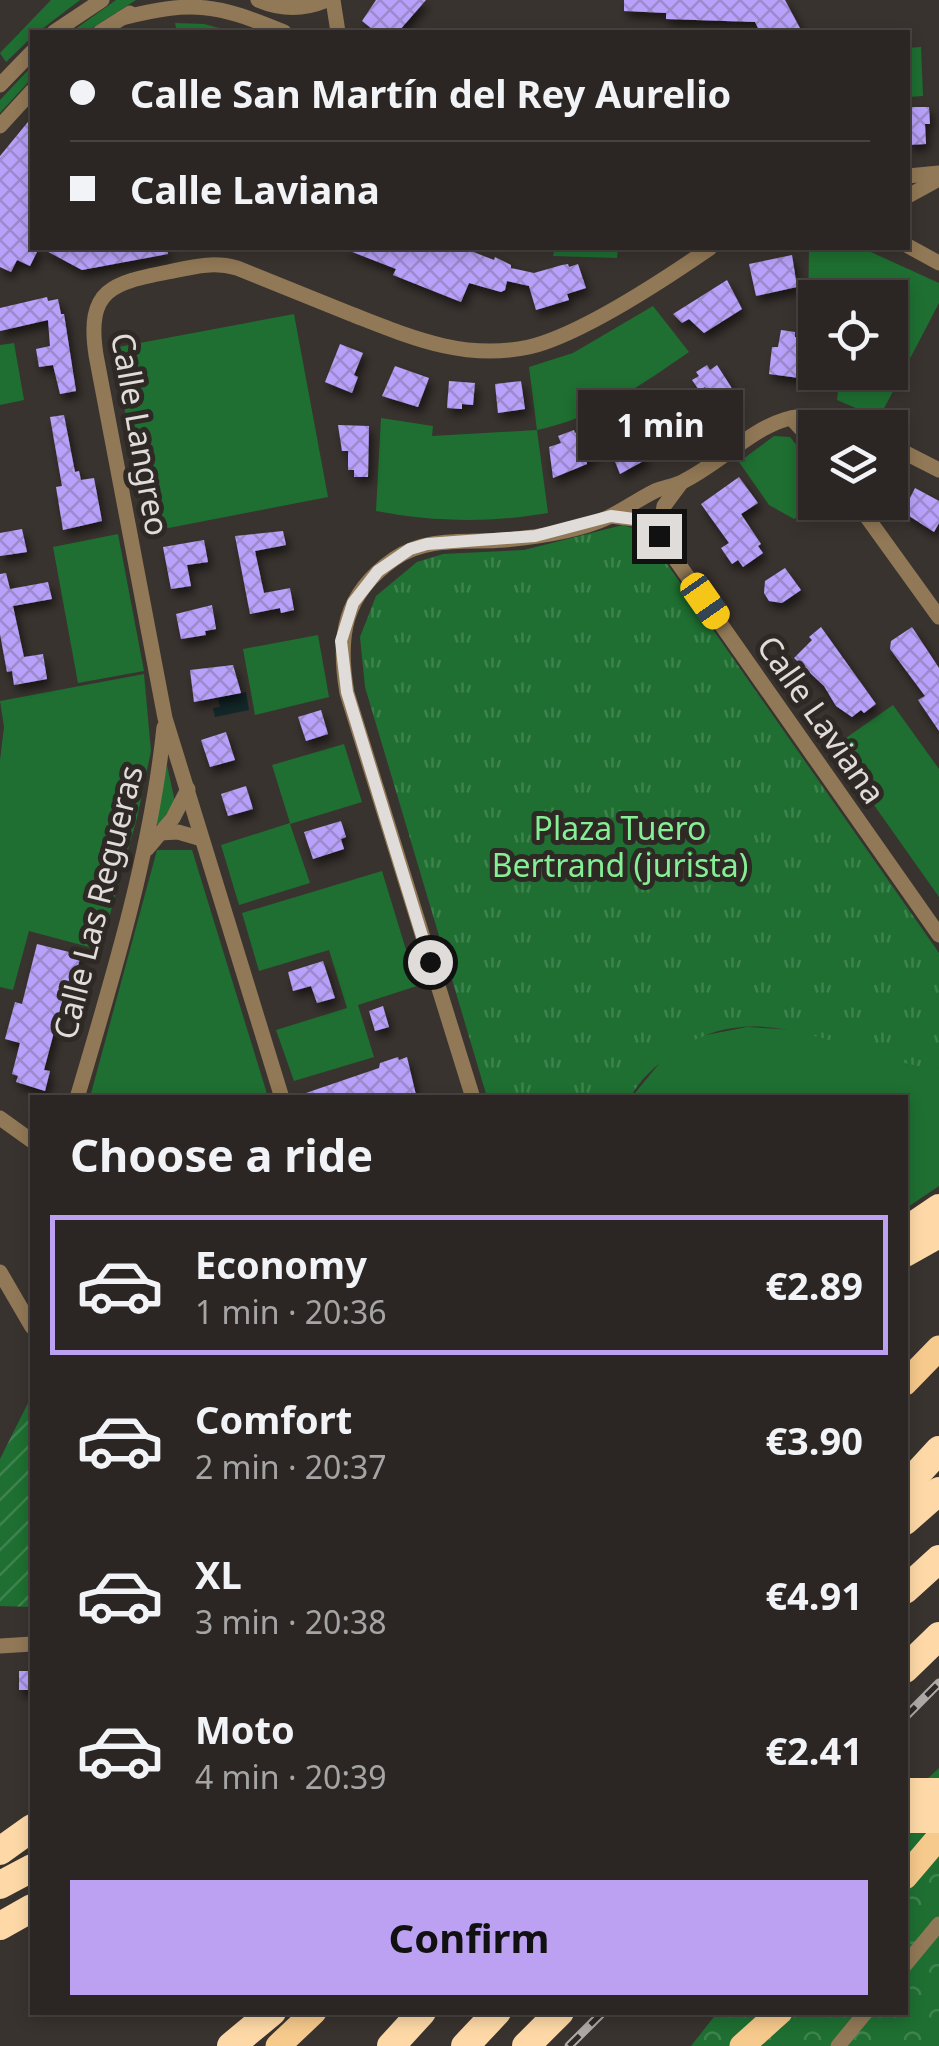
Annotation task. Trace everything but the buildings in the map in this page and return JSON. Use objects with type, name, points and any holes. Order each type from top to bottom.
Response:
[{"type":"highway","points":[[908,1229],[939,1208]]},
{"type":"highway","points":[[908,1251],[939,1234]]},
{"type":"highway","points":[[908,1380],[939,1348]]},
{"type":"highway","points":[[908,1484],[939,1450]]},
{"type":"highway","points":[[908,1517],[939,1491]]},
{"type":"highway","points":[[908,1567],[939,1539]]},
{"type":"highway","points":[[908,1587],[939,1559]]},
{"type":"highway","points":[[908,1666],[939,1636]]},
{"type":"highway","points":[[908,1792],[939,1792]]},
{"type":"highway","points":[[908,1819],[939,1819]]},
{"type":"highway","points":[[0,1850],[30,1829]]},
{"type":"highway","points":[[908,1873],[939,1837]]},
{"type":"highway","points":[[0,1885],[30,1869]]},
{"type":"highway","points":[[0,1909],[30,1895]]},
{"type":"highway","points":[[0,1926],[30,1909]]},
{"type":"highway","points":[[230,2046],[268,2015]]},
{"type":"highway","points":[[278,2046],[311,2015]]},
{"type":"highway","points":[[390,2046],[419,2015]]},
{"type":"highway","points":[[466,2046],[495,2015]]},
{"type":"highway","points":[[526,2046],[557,2015]]},
{"type":"highway","points":[[742,2046],[777,2015]]},
{"type":"street","points":[[57,30],[102,0]]},
{"type":"street","points":[[103,30],[152,0]]},
{"type":"street","points":[[260,1],[285,8],[310,7],[330,0],[338,30]]},
{"type":"street","points":[[260,1],[283,30]]},
{"type":"street","points":[[122,18],[168,6],[212,6],[279,30]]},
{"type":"street","points":[[0,85],[30,54]]},
{"type":"street","points":[[0,126],[30,93]]},
{"type":"street","points":[[910,176],[939,176]]},
{"type":"street","points":[[910,195],[939,176]]},
{"type":"street","points":[[910,247],[939,263]]},
{"type":"street","name":"Calle Langreo","points":[[281,1095],[165,718],[93,337],[97,306],[123,281],[195,266],[229,266],[425,343],[468,351],[505,351],[532,346],[578,329],[693,254]]},
{"type":"street","points":[[611,516],[634,519],[659,536],[664,506],[682,483],[760,428],[798,417]]},
{"type":"street","points":[[791,418],[798,426]]},
{"type":"street","points":[[908,454],[939,470]]},
{"type":"street","points":[[472,1095],[347,692],[341,651],[343,629],[364,588],[378,571],[410,549],[535,536],[611,516],[655,491],[682,483]]},
{"type":"street","points":[[869,520],[939,616]]},
{"type":"street","name":"Calle Laviana","points":[[659,536],[939,934]]},
{"type":"street","name":"Calle Las Regueras","points":[[77,1095],[140,867],[165,718]]},
{"type":"street","points":[[140,867],[149,846],[173,818],[188,789]]},
{"type":"street","points":[[160,833],[178,832],[202,839]]},
{"type":"street","points":[[3,1121],[30,1128]]},
{"type":"street","points":[[3,1121],[30,1140]]},
{"type":"street","points":[[0,1272],[30,1324]]},
{"type":"street","points":[[0,1646],[30,1644]]},
{"type":"street","points":[[908,1961],[939,1924]]},
{"type":"street","points":[[838,2046],[864,2015]]},
{"type":"green space","points":[[51,0],[80,0],[41,30],[30,30],[30,39],[6,62],[0,53]]},
{"type":"green space","points":[[116,0],[136,0],[89,30],[74,30]]},
{"type":"green space","points":[[175,23],[226,30],[177,30]]},
{"type":"green space","points":[[921,47],[923,96],[910,97],[910,48]]},
{"type":"green space","points":[[30,68],[30,80],[0,113],[0,100]]},
{"type":"green space","points":[[554,250],[618,250],[617,258],[553,256]]},
{"type":"green space","points":[[809,250],[866,250],[939,283],[939,303],[908,362],[908,280],[809,280]]},
{"type":"green space","points":[[653,306],[689,352],[598,409],[537,430],[529,367],[573,353]]},
{"type":"green space","points":[[294,314],[328,497],[148,532],[113,348]]},
{"type":"green space","points":[[14,343],[24,400],[0,405],[0,345]]},
{"type":"green space","points":[[838,390],[894,390],[883,410],[860,410],[837,400]]},
{"type":"green space","points":[[381,418],[433,426],[432,436],[537,430],[548,513],[462,520],[376,511]]},
{"type":"green space","points":[[774,436],[790,437],[798,447],[798,516],[794,519],[769,505],[739,462]]},
{"type":"green space","name":"Plaza Tuero Bertrand (jurista)","points":[[623,525],[639,530],[651,541],[939,953],[939,1069],[809,1034],[743,1027],[711,1033],[679,1049],[652,1070],[632,1095],[486,1095],[365,687],[360,637],[376,596],[417,562],[443,554],[524,550]]},
{"type":"green space","points":[[118,534],[144,671],[78,683],[53,547]]},
{"type":"green space","points":[[318,635],[329,697],[255,715],[243,649]]},
{"type":"green space","points":[[144,674],[151,751],[137,818],[100,950],[29,931],[13,990],[0,987],[0,760],[4,727],[0,701]]},
{"type":"green space","points":[[893,705],[939,769],[939,897],[833,747]]},
{"type":"green space","points":[[344,744],[362,802],[290,824],[310,883],[239,905],[221,845],[290,823],[272,765]]},
{"type":"green space","points":[[167,765],[175,802],[159,824],[154,824]]},
{"type":"green space","points":[[157,850],[192,850],[267,1095],[91,1095]]},
{"type":"green space","points":[[382,871],[417,986],[358,1005],[374,1057],[294,1081],[276,1030],[347,1008],[329,950],[259,971],[242,913]]},
{"type":"green space","points":[[747,1027],[798,1030],[939,1069],[939,1186],[908,1207],[908,1095],[633,1095],[662,1060],[696,1037]]},
{"type":"green space","points":[[30,1399],[30,1607],[0,1606],[0,1459]]},
{"type":"green space","points":[[939,1768],[939,2046],[691,2046],[715,2015],[908,2015],[908,1797]]},
{"type":"water","points":[[246,692],[249,710],[215,717],[213,708],[220,707],[218,698]]},
{"type":"railway","points":[[908,1714],[939,1683]]},
{"type":"railway","points":[[569,2046],[600,2015]]},
{"type":"route","points":[[430,962],[347,692],[341,641],[353,603],[378,571],[410,549],[427,544],[535,536],[611,516],[634,519],[659,536]]}]
